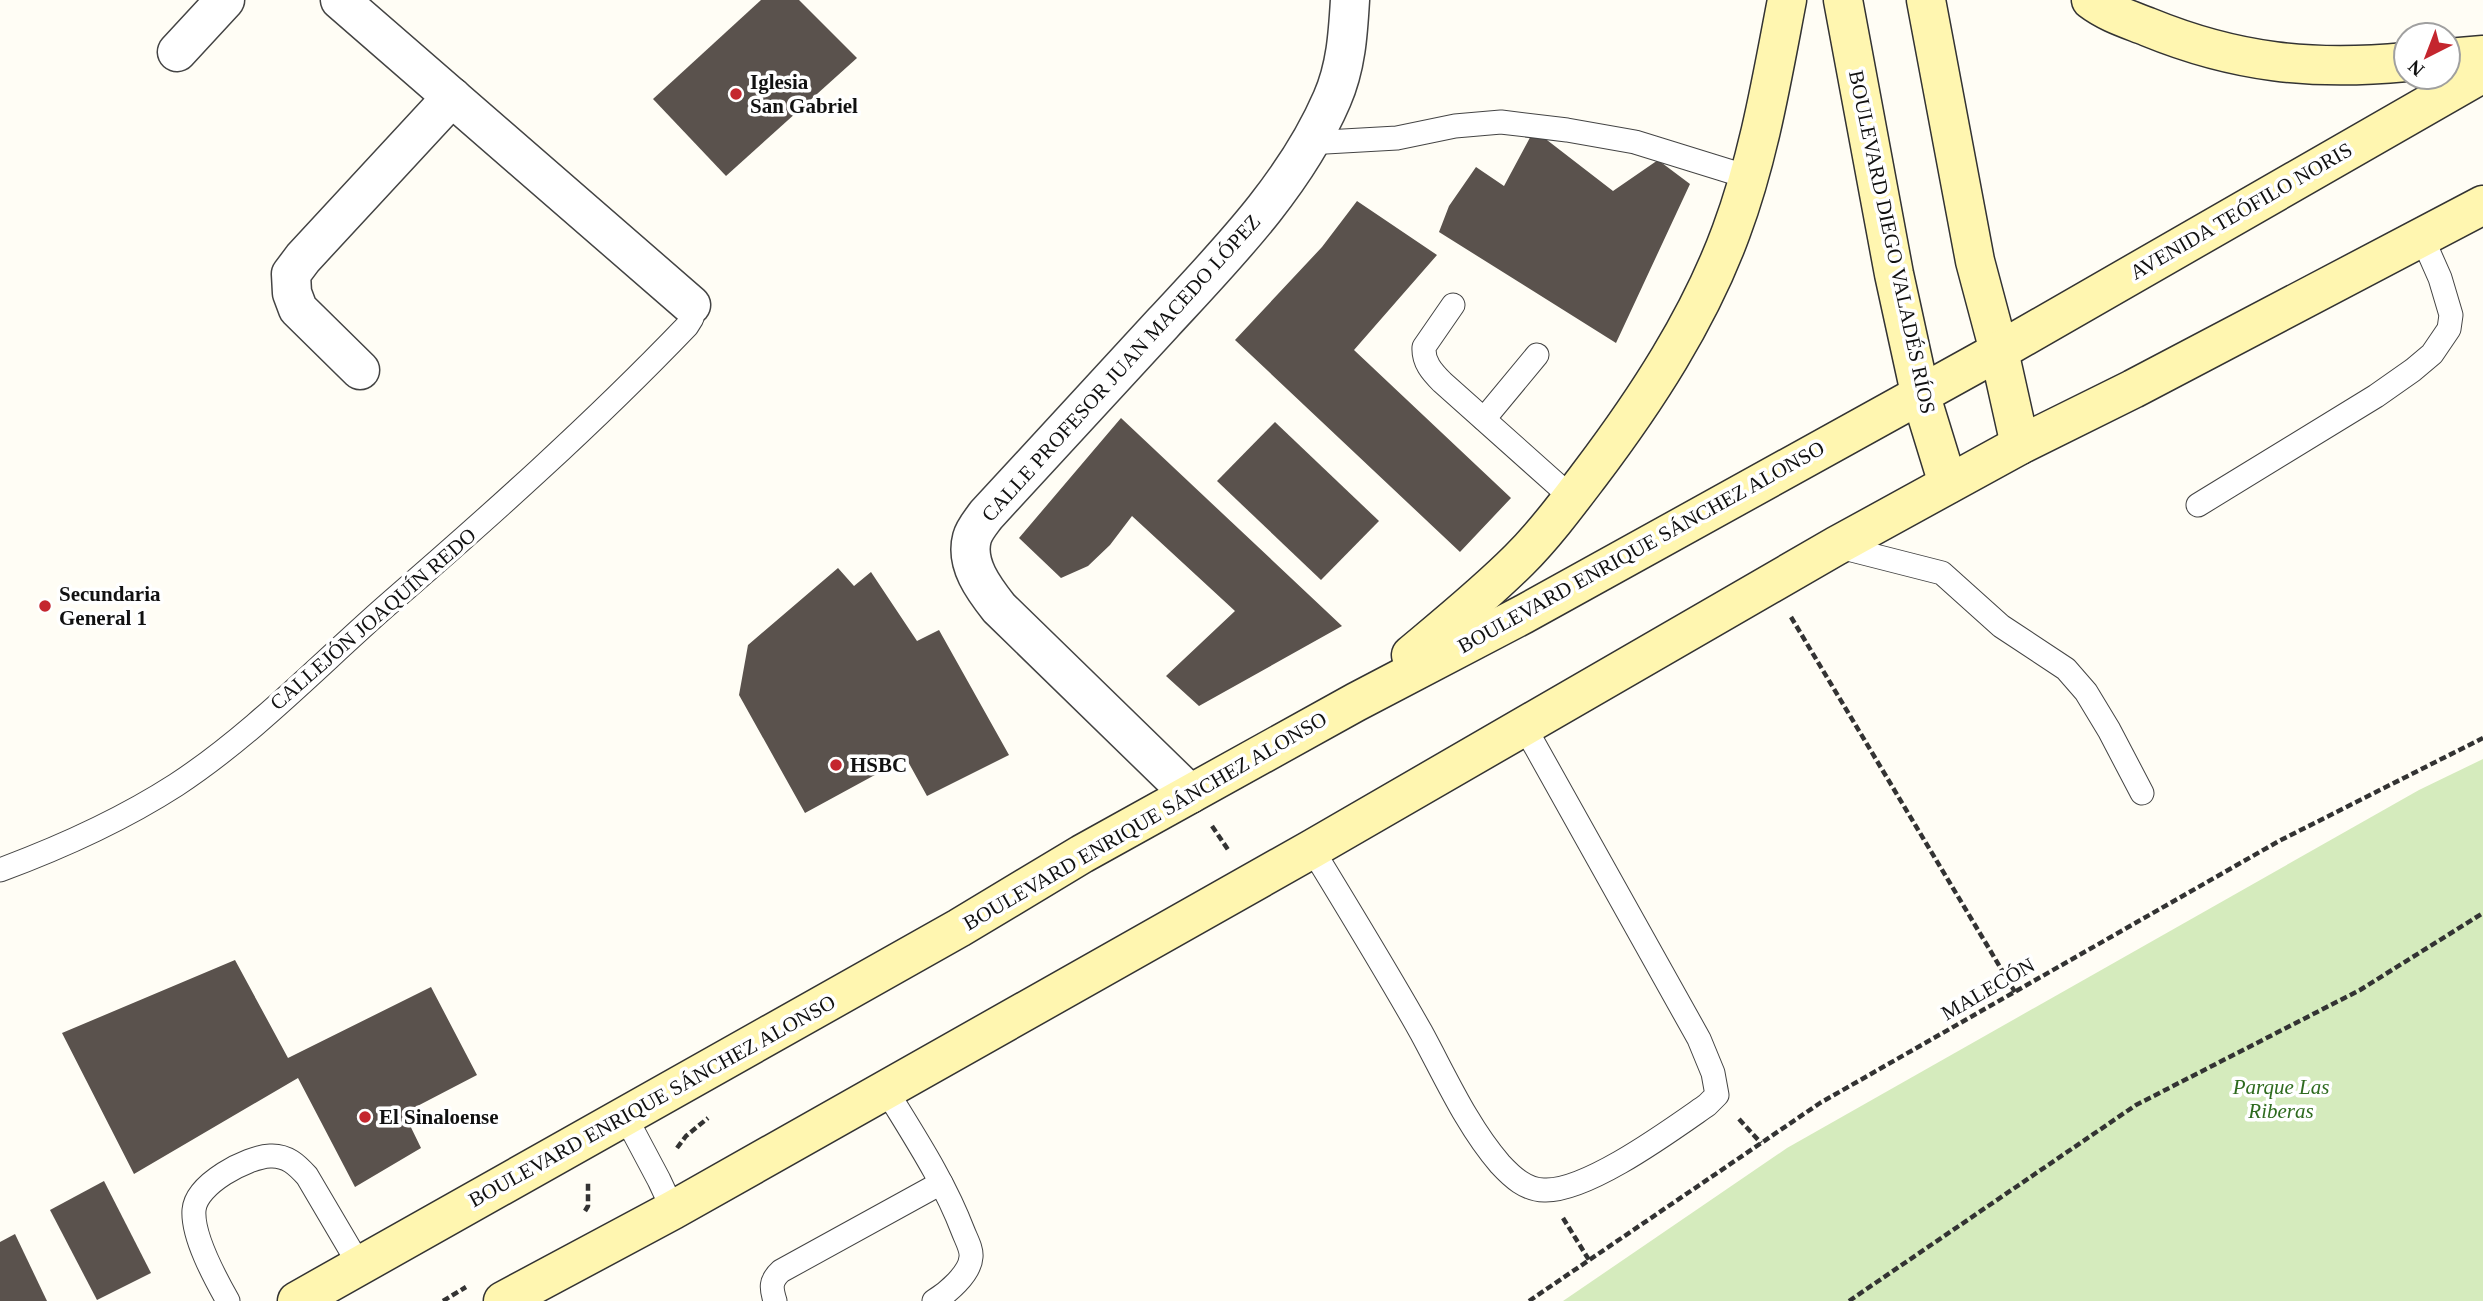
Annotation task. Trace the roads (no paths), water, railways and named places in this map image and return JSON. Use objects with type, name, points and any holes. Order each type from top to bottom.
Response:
[{"type":"main road","points":[[1356,702],[1520,559],[1572,498],[1655,382],[1697,309],[1731,232],[1756,148],[1787,0]]},
{"type":"main road","name":"BOULEVARD DIEGO VALADÉS RÍOS","points":[[1843,0],[1894,274],[1920,393],[1948,484]]},
{"type":"main road","points":[[1926,0],[1975,261],[2020,445]]},
{"type":"main road","points":[[2091,0],[2104,9],[2182,41],[2253,60],[2326,66],[2392,63]]},
{"type":"main road","points":[[2462,57],[2483,55]]},
{"type":"main road","name":"AVENIDA TEÓFILO NORIS","points":[[1999,351],[2483,74]]},
{"type":"main road","points":[[486,1293],[673,1210],[1312,849],[1836,546],[2020,445],[2483,205]]},
{"type":"main road","name":"BOULEVARD ENRIQUE SÁNCHEZ ALONSO","points":[[297,1301],[947,935],[1082,854],[1356,702],[1524,614],[1999,351]]},
{"type":"street","points":[[177,52],[225,0]]},
{"type":"street","points":[[340,0],[691,305]]},
{"type":"street","name":"CALLE PROFESOR JUAN MACEDO LÓPEZ","points":[[1190,794],[999,608],[980,583],[971,539],[986,515],[1234,246],[1277,192],[1332,98],[1346,53],[1350,0]]},
{"type":"street","points":[[360,370],[298,309],[292,293],[291,274],[452,97]]},
{"type":"lane","points":[[1308,143],[1396,138],[1501,122],[1635,142],[1748,177]]},
{"type":"lane","points":[[2199,505],[2376,396],[2432,354],[2448,328],[2452,314],[2421,235]]},
{"type":"lane","name":"CALLEJÓN JOAQUÍN REDO","points":[[0,870],[107,826],[178,783],[247,730],[558,454],[687,326],[692,318],[691,305]]},
{"type":"lane","points":[[1453,305],[1424,347],[1423,355],[1433,373],[1572,498]]},
{"type":"lane","points":[[1484,419],[1537,355]]},
{"type":"lane","points":[[1836,546],[1941,573],[2001,626],[2066,669],[2092,702],[2141,793]]},
{"type":"lane","points":[[1312,849],[1394,983],[1479,1135],[1513,1177],[1531,1188],[1546,1191],[1587,1178],[1623,1160],[1707,1105],[1717,1095],[1717,1086],[1699,1039],[1524,726]]},
{"type":"lane","points":[[886,1090],[942,1183],[957,1215],[971,1258],[956,1283],[934,1301]]},
{"type":"lane","points":[[625,1116],[673,1210]]},
{"type":"lane","points":[[228,1301],[194,1224],[194,1207],[209,1185],[225,1173],[254,1160],[271,1156],[296,1164],[307,1176],[360,1266]]},
{"type":"lane","points":[[775,1301],[771,1288],[774,1277],[781,1271],[942,1183]]},
{"type":"place","name":"Iglesia San Gabriel","points":[[736,94]]},
{"type":"place","name":"Secundaria General 1","points":[[45,606]]},
{"type":"place","name":"HSBC","points":[[836,765]]},
{"type":"place","name":"El Sinaloense","points":[[365,1117]]},
{"type":"park label","name":"Parque Las Riberas","points":[[2281,1099]]}]
